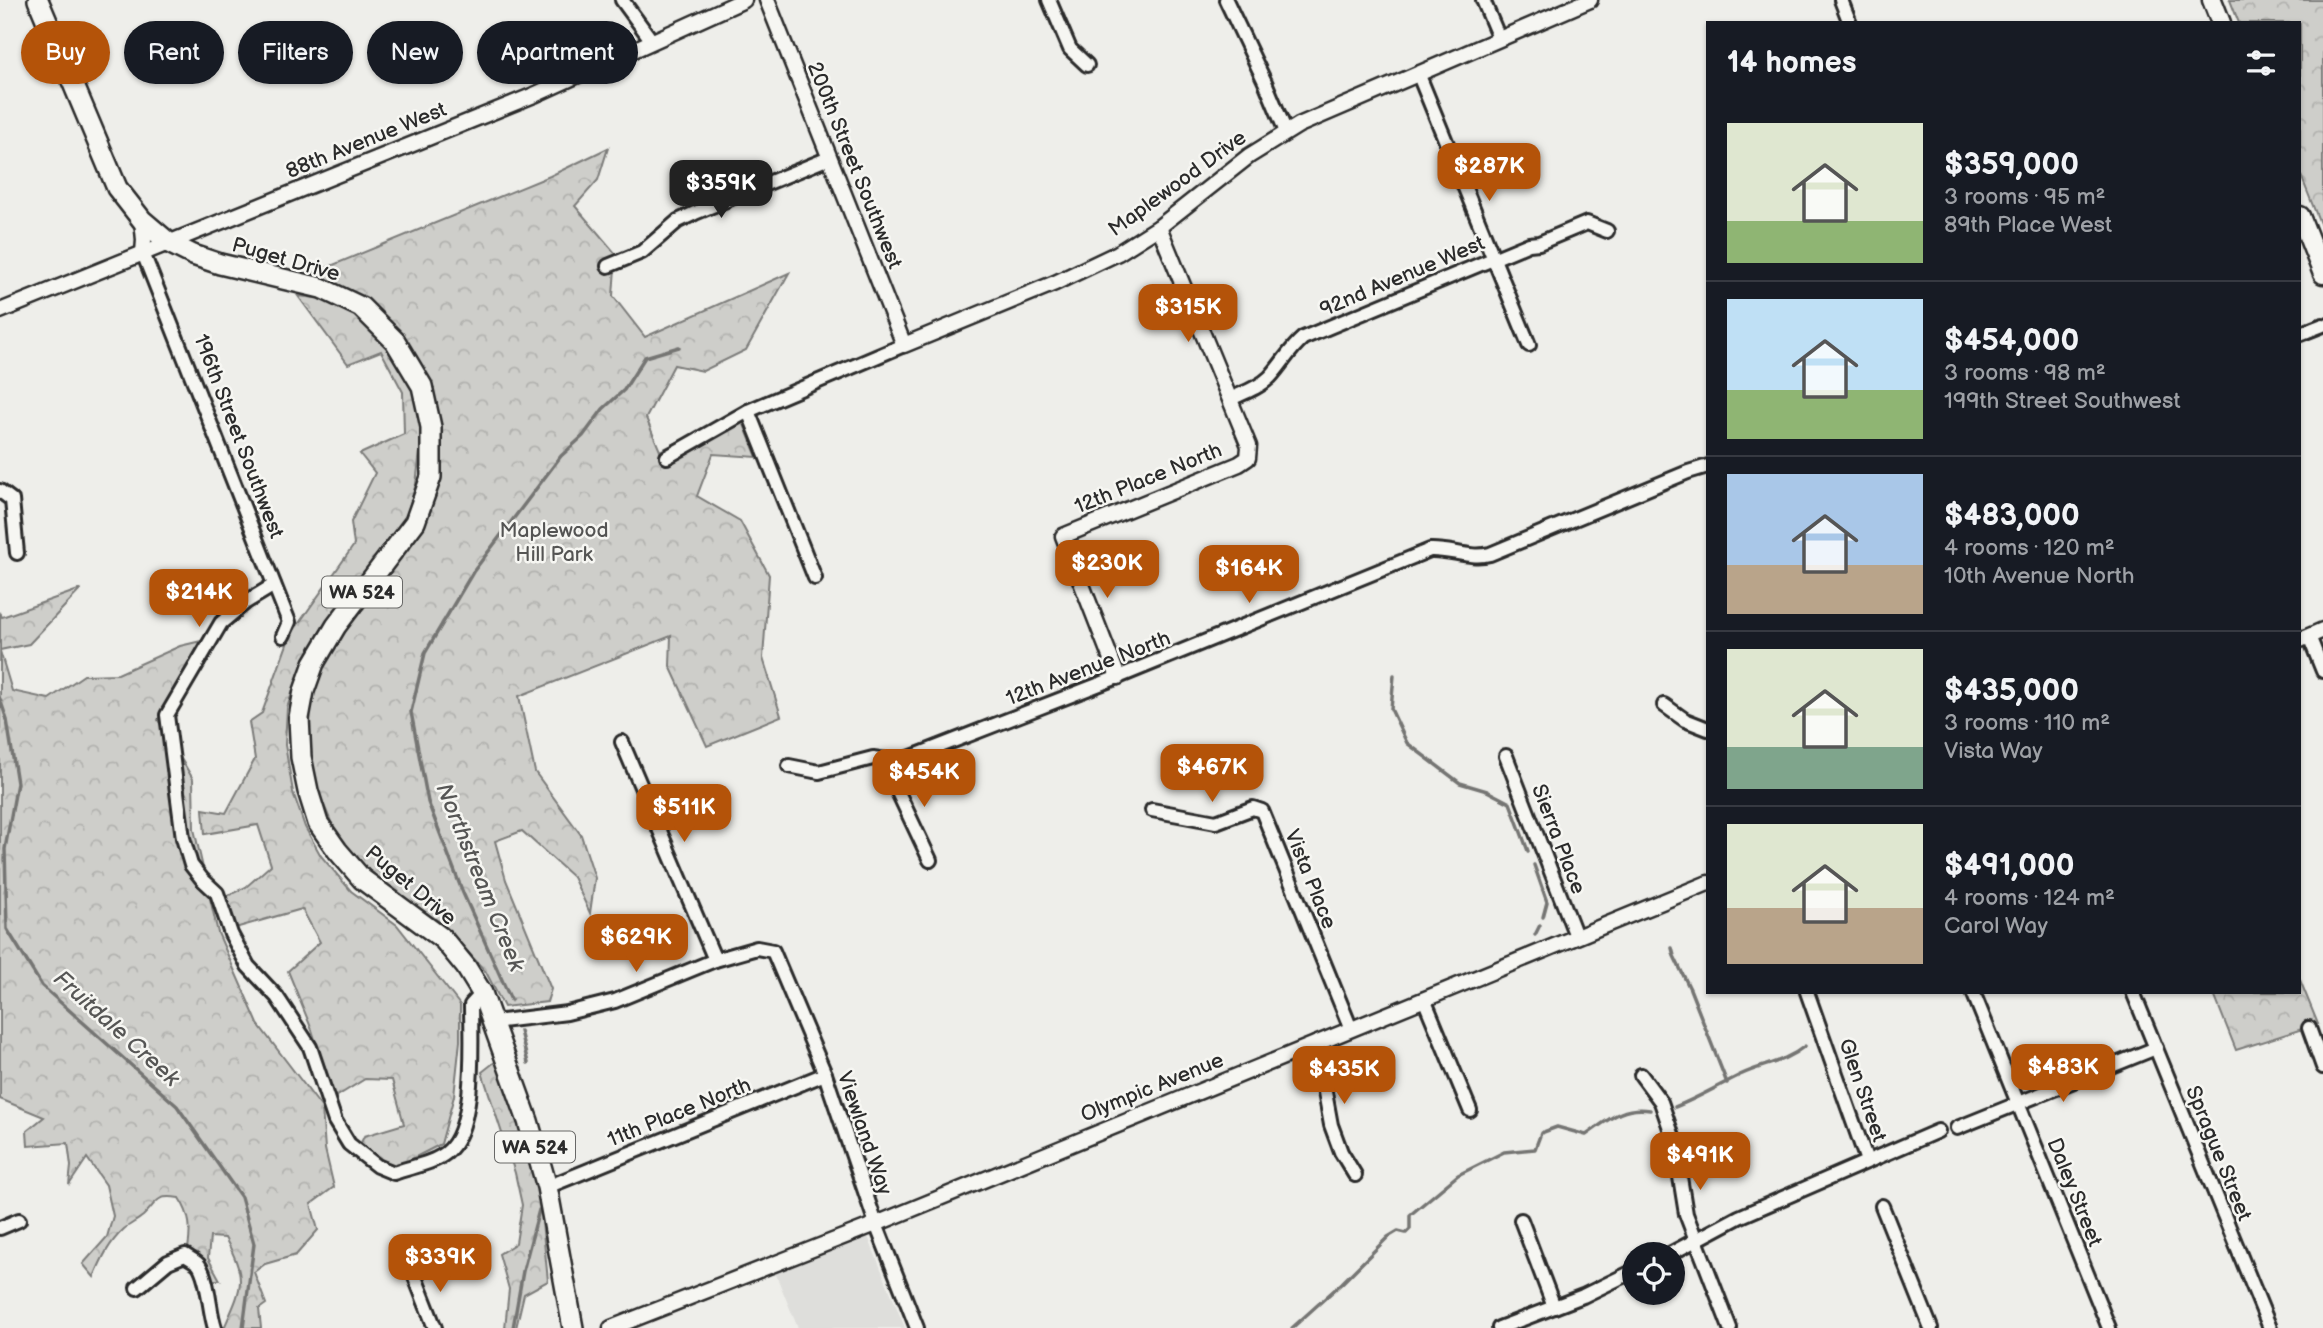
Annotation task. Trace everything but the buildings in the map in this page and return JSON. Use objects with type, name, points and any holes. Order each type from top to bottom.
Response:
[{"type":"main road","name":"WA 524","points":[[38,0],[117,188],[142,220],[169,243]]},
{"type":"main road","points":[[2212,0],[2220,21]]},
{"type":"main road","points":[[2301,219],[2323,274]]},
{"type":"main road","name":"Puget Drive","points":[[169,243],[220,264],[321,288],[361,307],[396,341],[422,386],[431,428],[431,477],[415,522],[336,626],[314,663],[304,691],[299,718],[300,757],[318,822],[337,850],[362,879],[443,939],[466,967],[482,993],[528,1121],[547,1187],[573,1328]]},
{"type":"street","points":[[622,0],[652,41]]},
{"type":"street","name":"88th Avenue West","points":[[0,311],[534,95],[744,0]]},
{"type":"street","name":"200th Street Southwest","points":[[767,0],[904,345]]},
{"type":"street","points":[[1049,0],[1070,48],[1087,65]]},
{"type":"street","points":[[1226,0],[1286,132]]},
{"type":"street","points":[[1483,0],[1499,38]]},
{"type":"street","name":"Maplewood Drive","points":[[667,457],[748,411],[1118,253],[1158,227],[1249,156],[1286,132],[1590,0]]},
{"type":"street","points":[[1841,0],[1849,21]]},
{"type":"street","points":[[1418,73],[1529,345]]},
{"type":"street","points":[[608,266],[642,252],[678,221],[829,158]]},
{"type":"street","points":[[142,220],[143,253]]},
{"type":"street","name":"92nd Avenue West","points":[[1230,399],[1269,378],[1291,348],[1303,338],[1529,244],[1539,243],[1587,223],[1607,231]]},
{"type":"street","points":[[1158,227],[1230,399]]},
{"type":"street","name":"196th Street Southwest","points":[[143,253],[289,622],[283,636]]},
{"type":"street","points":[[2301,334],[2323,325]]},
{"type":"street","name":"12th Place North","points":[[1118,677],[1063,536],[1248,458],[1249,446],[1230,399]]},
{"type":"street","points":[[748,411],[815,578]]},
{"type":"street","name":"12th Avenue North","points":[[789,766],[819,772],[873,758],[899,762],[1118,677],[1430,550],[1444,549],[1473,555],[1490,554],[1706,467]]},
{"type":"street","points":[[0,491],[12,500],[17,553]]},
{"type":"street","points":[[275,584],[246,602],[221,623],[167,715],[183,838],[191,865],[217,893],[231,934],[248,966],[277,997],[310,1047],[335,1121],[349,1144],[377,1166],[394,1173],[435,1159],[447,1153],[458,1135],[468,1106],[471,1005],[482,993]]},
{"type":"street","points":[[2310,635],[2323,671]]},
{"type":"street","points":[[1664,705],[1685,720],[1706,728]]},
{"type":"street","points":[[494,1022],[567,1013],[615,1001],[715,960],[622,742]]},
{"type":"street","name":"Sierra Place","points":[[1506,756],[1576,936]]},
{"type":"street","points":[[899,762],[896,788],[930,860]]},
{"type":"street","name":"Vista Place","points":[[1152,810],[1216,821],[1253,808],[1262,811],[1351,1030]]},
{"type":"street","name":"Olympic Avenue","points":[[611,1328],[876,1224],[1706,884]]},
{"type":"street","name":"Viewland Way","points":[[715,960],[757,948],[773,951],[825,1074],[876,1224],[917,1328]]},
{"type":"street","name":"Glen Street","points":[[1808,994],[1867,1161]]},
{"type":"street","name":"Daley Street","points":[[1974,994],[2109,1328]]},
{"type":"street","name":"Sprague Street","points":[[2134,994],[2270,1328]]},
{"type":"street","points":[[1424,999],[1470,1110]]},
{"type":"street","points":[[2309,1028],[2323,1067]]},
{"type":"street","points":[[1316,1043],[1331,1125],[1341,1152],[1355,1175]]},
{"type":"street","points":[[1957,1128],[2156,1048]]},
{"type":"street","name":"11th Place North","points":[[547,1187],[825,1074]]},
{"type":"street","points":[[1641,1075],[1661,1102],[1674,1140],[1686,1214],[1730,1328]]},
{"type":"street","points":[[1685,1246],[1739,1217],[1938,1131]]},
{"type":"street","points":[[1882,1206],[1931,1328]]},
{"type":"street","points":[[0,1228],[19,1220]]},
{"type":"street","points":[[1521,1220],[1554,1307]]},
{"type":"street","points":[[137,1288],[168,1262],[185,1255],[199,1264],[215,1328]]},
{"type":"street","points":[[413,1272],[435,1328]]},
{"type":"street","points":[[1499,1328],[1622,1276]]},
{"type":"shaded area","points":[[866,1232],[905,1328],[798,1328],[774,1270]]},
{"type":"green space","points":[[2230,0],[2323,0],[2323,231],[2301,176],[2301,21],[2238,21]]},
{"type":"green space","name":"Maplewood Hill Park","points":[[608,148],[598,180],[575,206],[616,254],[613,296],[645,337],[789,273],[746,350],[703,371],[674,365],[646,418],[660,451],[739,412],[757,457],[713,454],[697,496],[740,521],[769,575],[763,658],[781,716],[707,746],[670,666],[671,636],[519,696],[535,772],[581,835],[595,878],[590,913],[573,877],[522,831],[495,841],[506,880],[551,989],[547,1002],[504,1007],[486,972],[443,924],[384,884],[339,841],[313,779],[307,720],[319,672],[345,626],[407,544],[438,433],[365,301],[311,274],[550,176]]},
{"type":"green space","points":[[298,296],[326,299],[358,316],[384,338],[416,389],[423,426],[416,484],[406,517],[321,633],[300,670],[287,708],[285,745],[293,792],[305,827],[321,856],[351,891],[397,925],[460,1005],[460,1041],[454,1096],[441,1144],[394,1168],[360,1145],[364,1136],[404,1124],[392,1080],[365,1079],[334,1098],[312,1030],[288,971],[320,942],[302,909],[235,928],[221,899],[246,887],[271,865],[258,825],[205,834],[203,809],[226,813],[255,759],[249,722],[262,713],[290,636],[354,545],[351,522],[375,473],[360,454],[404,434],[403,392],[381,351],[348,364]]},
{"type":"green space","points":[[81,589],[29,644],[0,650],[0,614],[2,617]]},
{"type":"green space","points":[[201,641],[158,720],[193,779],[194,829],[218,933],[258,1024],[322,1108],[325,1149],[334,1187],[311,1204],[318,1230],[296,1255],[265,1264],[254,1272],[266,1304],[259,1309],[261,1328],[224,1328],[240,1283],[237,1264],[225,1238],[210,1237],[208,1258],[220,1280],[212,1280],[188,1249],[189,1223],[179,1198],[161,1198],[143,1216],[124,1229],[106,1251],[94,1277],[83,1264],[107,1237],[113,1216],[106,1185],[87,1158],[69,1185],[71,1166],[68,1143],[28,1146],[27,1131],[44,1117],[0,1099],[0,651],[12,691],[49,699],[84,675],[118,674],[180,646]]},
{"type":"green space","points":[[2301,982],[2318,1024],[2236,1050],[2214,994],[2301,994]]},
{"type":"green space","points":[[496,1061],[523,1127],[540,1202],[548,1281],[524,1294],[516,1328],[505,1328],[509,1289],[499,1254],[516,1243],[522,1205],[515,1173],[482,1072]]},
{"type":"waterway","name":"Northstream Creek","points":[[511,1000],[463,893],[428,802],[411,712],[425,653],[473,572],[561,456],[583,436],[603,409],[624,390],[645,357],[679,347]]},
{"type":"waterway","points":[[1394,675],[1391,709],[1407,743],[1460,783],[1487,791],[1510,803],[1528,851]]},
{"type":"waterway","name":"Fruitdale Creek","points":[[0,699],[7,720],[17,783],[5,849],[7,929],[42,986],[177,1106],[241,1197],[254,1244],[243,1328]]},
{"type":"waterway","points":[[1534,865],[1547,902],[1543,917]]},
{"type":"waterway","points":[[1535,935],[1540,925]]},
{"type":"waterway","points":[[1672,948],[1727,1083]]},
{"type":"waterway","name":"Northstream Creek","points":[[520,1031],[528,1063]]},
{"type":"waterway","points":[[1675,1107],[1740,1075],[1789,1056],[1805,1046]]},
{"type":"waterway","points":[[1292,1328],[1388,1237],[1398,1231],[1406,1233],[1410,1229],[1410,1215],[1458,1175],[1504,1152],[1535,1149],[1541,1133],[1557,1127],[1586,1135],[1623,1112],[1650,1110]]},
{"type":"waterway","name":"Northstream Creek","points":[[513,1328],[523,1271],[539,1210]]}]
